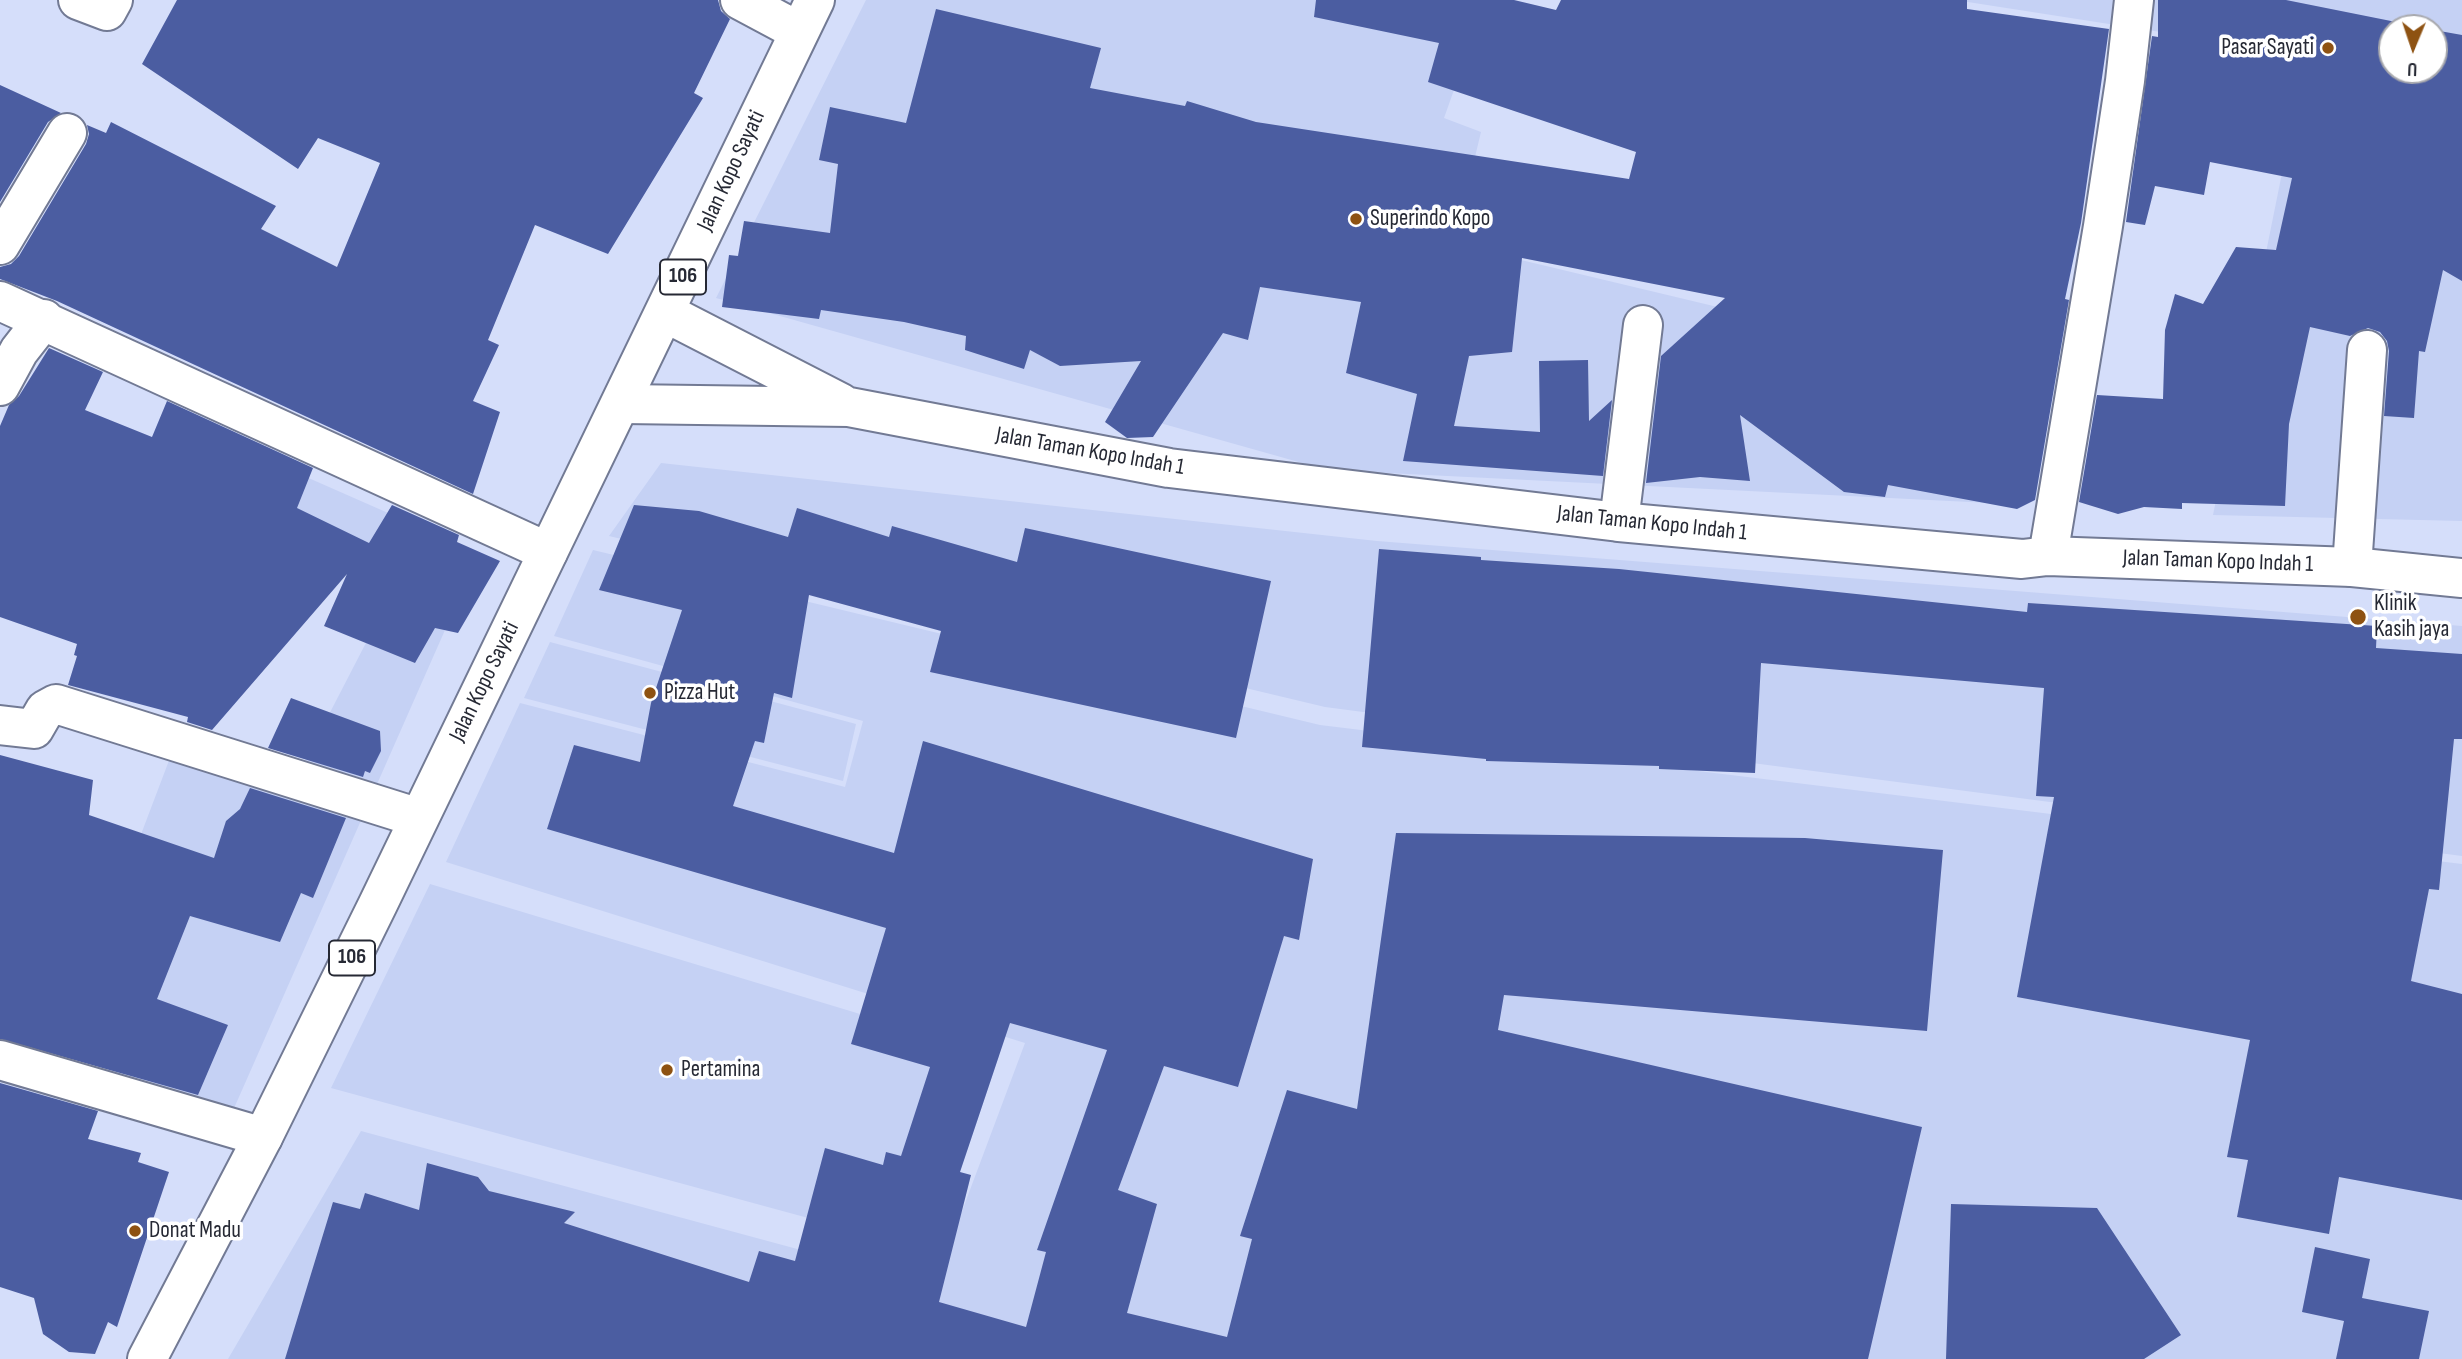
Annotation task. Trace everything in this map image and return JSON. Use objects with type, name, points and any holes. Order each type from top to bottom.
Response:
[{"type":"main road","points":[[78,0],[107,11],[113,0]]},
{"type":"main road","points":[[740,0],[806,16]]},
{"type":"main road","points":[[2048,556],[2103,226],[2134,0]]},
{"type":"main road","name":"Jalan Kopo Sayati","points":[[146,1359],[263,1137],[622,404],[806,16]]},
{"type":"main road","points":[[0,245],[67,133]]},
{"type":"main road","points":[[0,301],[548,552]]},
{"type":"main road","name":"Jalan Taman Kopo Indah 1","points":[[666,313],[849,407]]},
{"type":"main road","points":[[0,386],[19,351],[44,319]]},
{"type":"main road","points":[[1619,522],[1643,325]]},
{"type":"main road","points":[[2352,567],[2367,351]]},
{"type":"main road","name":"Jalan Taman Kopo Indah 1","points":[[622,404],[849,407],[1183,470],[1619,522],[2022,559],[2048,556],[2352,567],[2462,578]]},
{"type":"main road","points":[[0,725],[34,729],[46,710],[56,704],[419,818]]},
{"type":"main road","points":[[0,1060],[263,1137]]},
{"type":"shaded area","points":[[866,0],[1486,0],[1444,118],[1481,132],[1454,244],[2040,384],[2010,504],[1327,470],[716,298]]},
{"type":"shaded area","name":"Pasar Sayati","points":[[1955,0],[2462,0],[2462,78],[2448,74],[2448,14],[2378,14],[2378,66]]},
{"type":"shaded area","points":[[2302,74],[2462,102],[2462,521],[2213,515]]},
{"type":"shaded area","points":[[661,463],[1377,541],[2462,626],[2462,856],[1325,707],[609,536]]},
{"type":"shaded area","points":[[304,476],[479,553],[231,1115],[0,1032],[140,837],[173,750],[293,784],[384,608],[357,540],[295,516]]},
{"type":"shaded area","points":[[593,550],[1320,725],[2462,864],[2462,1359],[228,1359],[361,1131],[934,1286],[1025,1043],[446,862],[520,703],[845,787],[863,721],[554,636]]},
{"type":"shaded area","points":[[550,642],[856,724],[843,781],[524,698]]},
{"type":"shaded area","name":"Pertamina","points":[[430,884],[999,1056],[933,1252],[331,1088]]},
{"type":"building","points":[[177,0],[718,0],[721,11],[730,19],[694,93],[703,98],[608,254],[535,225],[488,340],[499,345],[473,401],[500,412],[473,494],[57,301],[0,279],[0,267],[11,264],[19,256],[86,144],[89,134],[87,125],[106,133],[111,122],[276,206],[261,229],[337,267],[380,163],[318,138],[298,169],[142,64]]},
{"type":"building","points":[[1316,0],[1514,0],[1556,10],[1561,0],[1967,0],[1967,9],[2109,29],[2081,223],[2065,299],[2069,300],[2035,500],[2017,509],[1888,485],[1885,497],[1844,492],[1740,415],[1750,481],[1700,477],[1646,483],[1661,356],[1725,298],[1522,258],[1512,352],[1469,356],[1454,426],[1540,432],[1539,361],[1588,360],[1589,421],[1612,400],[1603,476],[1403,461],[1417,394],[1346,373],[1361,302],[1260,287],[1248,340],[1223,333],[1153,437],[1127,438],[1105,422],[1141,361],[1060,366],[1030,350],[1024,369],[965,350],[966,336],[904,322],[821,310],[819,319],[722,307],[729,255],[738,256],[744,221],[830,233],[838,164],[819,160],[830,107],[906,123],[936,9],[1101,48],[1090,88],[1185,106],[1187,101],[1256,122],[1629,179],[1636,152],[1428,82],[1439,43],[1314,17]]},
{"type":"building","points":[[2158,0],[2286,0],[2378,18],[2378,84],[2448,84],[2448,32],[2462,35],[2462,281],[2443,270],[2425,352],[2419,351],[2414,418],[2384,416],[2389,351],[2387,341],[2380,332],[2368,328],[2350,336],[2310,327],[2289,424],[2285,506],[2182,503],[2182,509],[2144,507],[2118,514],[2079,502],[2097,395],[2163,399],[2165,330],[2175,294],[2203,304],[2236,247],[2276,250],[2292,178],[2210,162],[2204,195],[2155,186],[2145,225],[2126,222],[2152,36],[2158,37]]},
{"type":"building","points":[[0,85],[61,113],[48,122],[0,202]]},
{"type":"building","points":[[49,348],[103,372],[85,410],[152,437],[167,401],[313,468],[297,508],[369,543],[392,505],[459,535],[457,542],[500,561],[458,633],[435,628],[415,663],[324,626],[347,574],[212,730],[187,722],[188,717],[68,685],[77,656],[74,655],[77,644],[0,617],[0,426],[9,405],[19,396]]},
{"type":"building","points":[[634,505],[699,511],[788,537],[797,508],[889,537],[892,526],[1017,562],[1025,528],[1271,581],[1236,738],[930,672],[941,631],[809,595],[792,698],[774,693],[764,743],[755,741],[733,806],[894,853],[923,741],[1313,859],[1299,940],[1284,936],[1238,1087],[1164,1066],[1118,1190],[1157,1204],[1127,1313],[1227,1337],[1252,1239],[1240,1236],[1287,1090],[1357,1109],[1396,833],[1805,838],[1943,850],[1927,1031],[1504,995],[1498,1030],[1922,1127],[1868,1359],[285,1359],[333,1202],[360,1209],[365,1193],[419,1210],[427,1163],[478,1177],[489,1191],[575,1212],[564,1223],[749,1282],[759,1251],[795,1261],[825,1148],[883,1165],[886,1152],[901,1156],[930,1067],[851,1044],[886,928],[547,829],[574,745],[640,762],[651,703],[682,610],[599,590]],"holes":[[[1010,1023],[1107,1050],[1037,1250],[1046,1252],[1026,1327],[939,1302],[971,1175],[960,1172]]]},
{"type":"building","points":[[1379,549],[1481,557],[1481,560],[1619,569],[2027,612],[2028,603],[2377,626],[2376,648],[2462,654],[2462,739],[2454,739],[2439,890],[2429,889],[2411,981],[2462,994],[2462,1200],[2339,1177],[2329,1234],[2237,1217],[2248,1160],[2227,1157],[2250,1040],[2017,997],[2054,797],[2036,796],[2044,688],[1761,663],[1755,773],[1659,769],[1659,766],[1486,761],[1362,747]]},
{"type":"building","points":[[291,698],[380,731],[381,751],[370,773],[365,771],[363,777],[268,748]]},
{"type":"building","points":[[0,755],[93,780],[89,815],[214,858],[226,821],[240,809],[250,788],[346,818],[313,898],[301,893],[280,942],[190,916],[157,999],[228,1025],[198,1095],[0,1039]]},
{"type":"building","points":[[0,1083],[98,1111],[88,1139],[141,1153],[138,1162],[169,1172],[117,1327],[108,1322],[95,1354],[69,1352],[43,1334],[34,1298],[0,1287]]},
{"type":"building","points":[[1951,1204],[2097,1208],[2181,1335],[2144,1359],[1946,1359]]},
{"type":"building","points":[[2315,1247],[2370,1259],[2362,1298],[2429,1311],[2419,1359],[2336,1359],[2344,1321],[2302,1312]]},
{"type":"place","name":"Pasar Sayati","points":[[2328,48]]},
{"type":"place","name":"Superindo Kopo","points":[[1356,219]]},
{"type":"place","name":"Klinik Kasih jaya","points":[[2358,617]]},
{"type":"place","name":"Pizza Hut","points":[[650,693]]},
{"type":"place","name":"Pertamina","points":[[667,1070]]},
{"type":"place","name":"Donat Madu","points":[[135,1231]]}]
